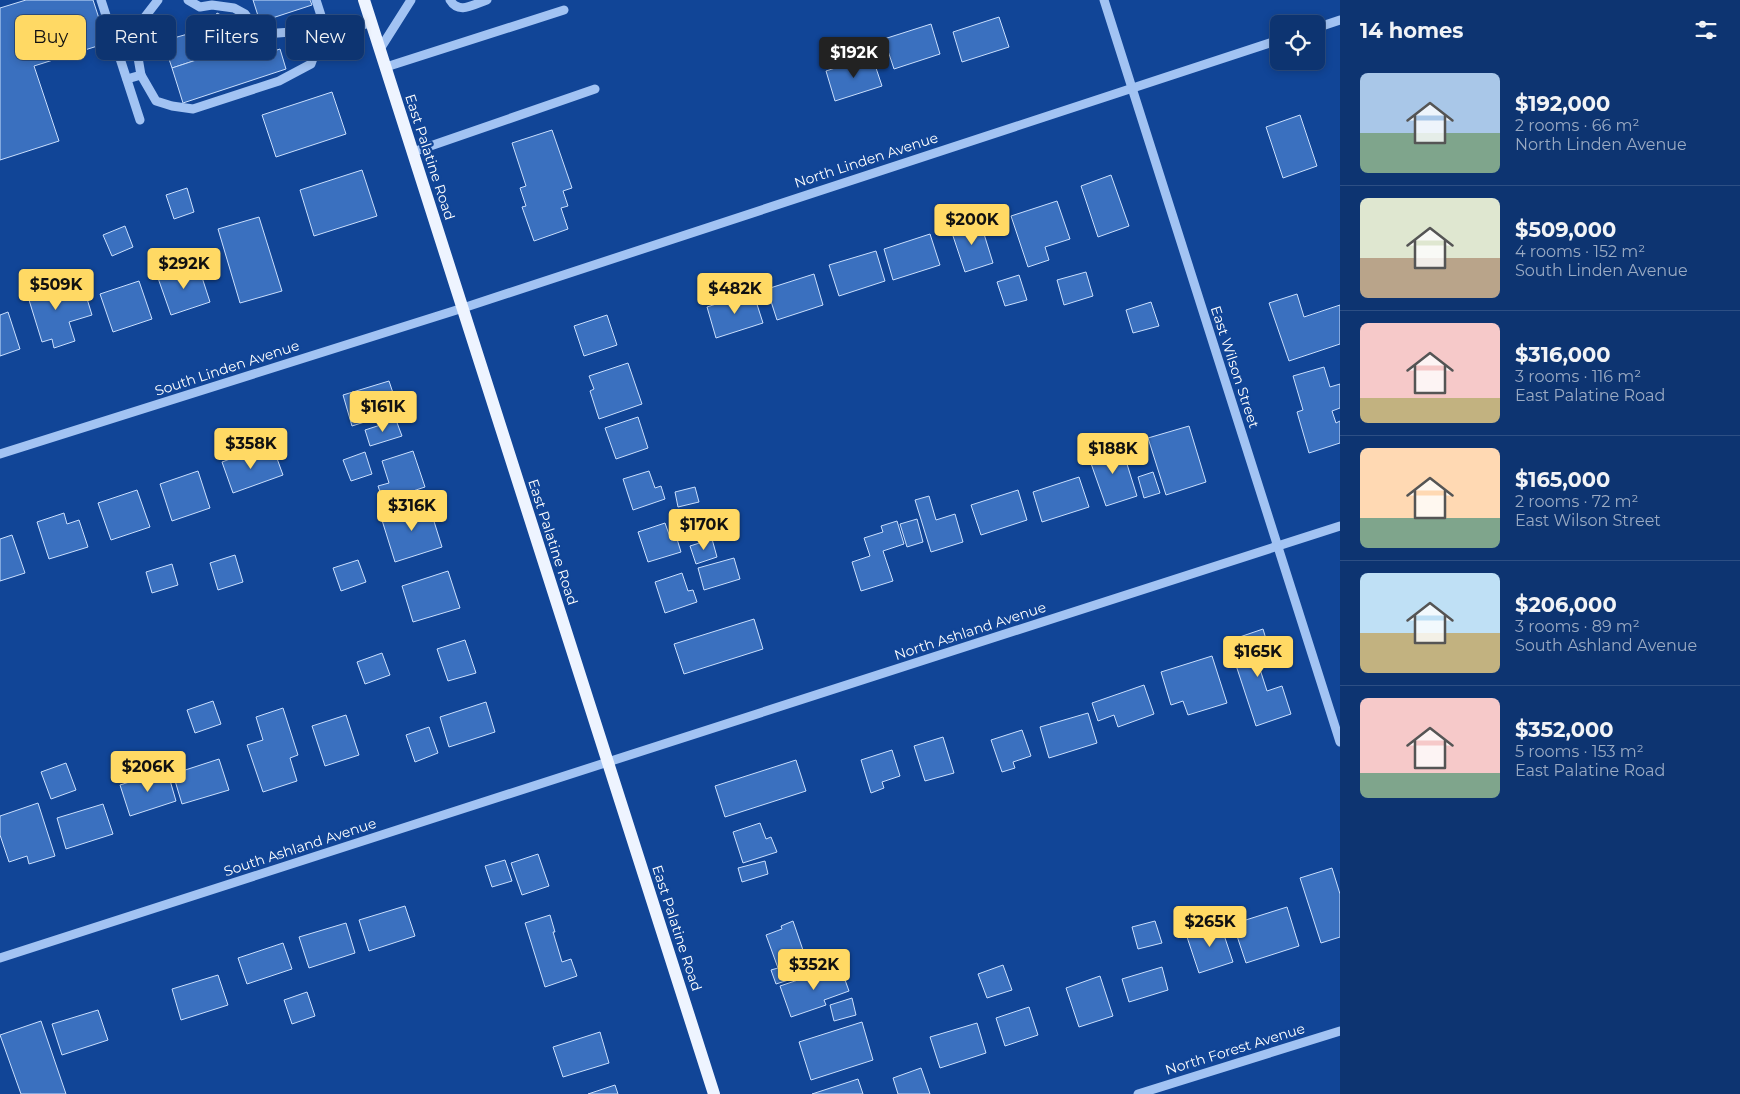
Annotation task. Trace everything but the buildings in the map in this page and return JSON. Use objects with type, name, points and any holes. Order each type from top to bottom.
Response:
[{"type":"main road","name":"East Palatine Road","points":[[364,0],[714,1094]]},
{"type":"street","points":[[101,0],[140,120]]},
{"type":"street","points":[[158,0],[141,22],[136,46],[140,74],[156,101],[172,106],[193,109],[279,81],[311,64],[312,60]]},
{"type":"street","points":[[188,0],[200,7],[236,4],[256,29],[264,34],[286,33]]},
{"type":"street","points":[[316,0],[321,15]]},
{"type":"street","points":[[380,49],[411,0]]},
{"type":"street","points":[[450,0],[454,7],[460,9],[487,0]]},
{"type":"street","name":"East Wilson Street","points":[[1104,0],[1340,742]]},
{"type":"street","points":[[386,67],[564,10]]},
{"type":"street","points":[[1325,25],[1340,20]]},
{"type":"street","points":[[364,25],[371,23]]},
{"type":"street","name":"North Linden Avenue","points":[[463,308],[1270,43]]},
{"type":"street","points":[[127,79],[140,74]]},
{"type":"street","points":[[413,152],[595,89]]},
{"type":"street","name":"South Linden Avenue","points":[[0,454],[463,308]]},
{"type":"street","name":"North Ashland Avenue","points":[[608,762],[1340,526]]},
{"type":"street","name":"South Ashland Avenue","points":[[0,958],[608,762]]},
{"type":"street","name":"North Forest Avenue","points":[[1138,1094],[1340,1031]]}]
